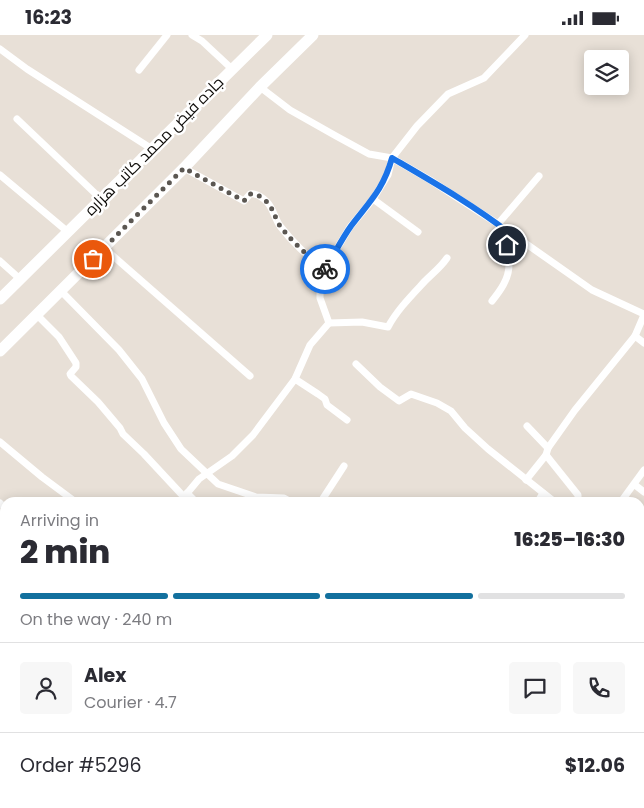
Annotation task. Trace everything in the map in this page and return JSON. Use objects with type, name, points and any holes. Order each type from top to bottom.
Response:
[{"type":"main road","name":"جاده فیض محمد کاتب هزاره","points":[[0,299],[267,35]]},
{"type":"main road","points":[[0,351],[184,168],[260,87],[313,35]]},
{"type":"street","points":[[139,69],[167,35]]},
{"type":"street","points":[[192,35],[202,41],[232,69]]},
{"type":"street","points":[[329,323],[320,298],[320,281],[324,270],[350,227],[374,199],[388,175],[392,158],[418,126],[448,94],[484,78],[526,35]]},
{"type":"street","points":[[0,49],[27,69],[152,149]]},
{"type":"street","points":[[260,87],[290,110],[369,154],[392,158],[430,180],[498,224],[592,290],[644,315],[636,336],[575,410],[526,480]]},
{"type":"street","points":[[17,119],[100,199]]},
{"type":"street","points":[[184,168],[244,201],[250,194],[255,193],[262,198],[268,203],[279,224],[296,244],[324,270]]},
{"type":"street","points":[[0,175],[68,232]]},
{"type":"street","points":[[498,224],[539,176]]},
{"type":"street","points":[[374,199],[418,232]]},
{"type":"street","points":[[492,301],[507,278],[510,265],[507,245],[512,235]]},
{"type":"street","points":[[104,248],[250,376]]},
{"type":"street","points":[[37,315],[59,337],[76,363],[76,367],[70,374],[71,376],[183,497],[199,479],[232,456],[253,435],[294,379],[310,345],[329,323],[362,322],[388,327],[394,315],[427,279],[440,269],[448,258]]},
{"type":"street","points":[[0,261],[20,279]]},
{"type":"street","points":[[61,291],[120,350],[142,379],[164,423],[180,449],[218,484],[256,497]]},
{"type":"street","points":[[636,336],[644,343]]},
{"type":"street","points":[[356,363],[380,387],[399,401],[411,394],[437,403],[451,411],[465,428],[548,497]]},
{"type":"street","points":[[294,379],[325,399],[327,405],[347,419]]},
{"type":"street","points":[[527,426],[578,497]]},
{"type":"street","points":[[1,444],[69,497]]},
{"type":"street","points":[[324,497],[344,466]]},
{"type":"street","points":[[625,497],[644,471]]},
{"type":"street","points":[[635,485],[644,492]]},
{"type":"street","points":[[541,497],[543,493]]},
{"type":"way so far","points":[[93,259],[184,168],[244,201],[250,194],[255,193],[262,198],[268,203],[279,224],[296,244],[325,269]]},
{"type":"route","points":[[325,269],[350,227],[374,199],[388,175],[392,158],[498,224],[512,235],[507,245]]}]
